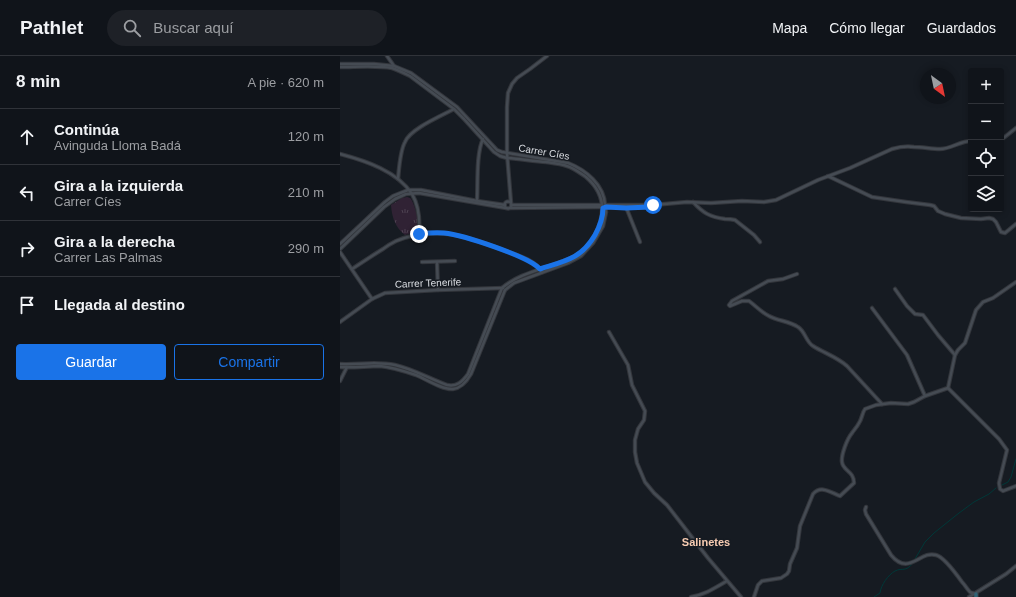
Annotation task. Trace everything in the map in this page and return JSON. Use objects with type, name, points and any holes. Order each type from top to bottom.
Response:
[{"type":"street","points":[[387,56],[394,67],[410,76],[454,109],[494,152],[507,158]]},
{"type":"street","points":[[509,206],[510,193],[507,158],[507,107],[510,89],[517,78],[546,56]]},
{"type":"street","points":[[340,66],[394,67],[411,73],[457,107],[497,150],[507,153]]},
{"type":"street","points":[[398,179],[404,143],[408,136],[454,109]]},
{"type":"street","points":[[1004,138],[1016,128]]},
{"type":"street","points":[[477,201],[478,158],[482,139]]},
{"type":"street","points":[[340,249],[395,198],[406,194],[419,193],[501,208],[509,206],[598,205],[650,207],[652,204],[692,202],[711,203],[742,200],[764,202],[783,197],[818,180],[850,168],[892,149],[906,147],[941,149],[968,141]]},
{"type":"street","name":"Carrer Cíes","points":[[507,153],[576,166],[585,172],[601,189],[605,201],[604,206]]},
{"type":"street","points":[[340,154],[355,158],[389,172],[412,193],[420,220],[419,234]]},
{"type":"street","name":"Carrer Cíes","points":[[507,158],[568,166],[576,170],[590,181],[597,189],[604,206]]},
{"type":"street","points":[[828,176],[872,197],[930,205],[934,206],[938,211],[945,214],[961,218],[993,219],[1001,232],[1005,233],[1016,224]]},
{"type":"street","points":[[340,244],[385,202],[408,190],[421,190],[477,201],[505,204],[508,202],[509,206]]},
{"type":"street","points":[[505,204],[510,193]]},
{"type":"street","points":[[692,202],[705,214],[718,218],[735,220],[754,234],[760,242]]},
{"type":"street","points":[[505,204],[509,206]]},
{"type":"street","points":[[340,367],[372,364],[394,365],[406,368],[447,385],[457,385],[468,374],[504,289],[514,280],[541,271],[569,259],[583,251],[591,242],[598,230],[604,206]]},
{"type":"street","points":[[626,206],[640,242]]},
{"type":"street","points":[[352,269],[394,242],[411,235],[444,233],[466,238],[522,257],[532,262],[541,271]]},
{"type":"street","points":[[340,252],[372,299]]},
{"type":"street","points":[[422,262],[455,261]]},
{"type":"street","points":[[437,262],[438,290]]},
{"type":"street","points":[[797,274],[783,279],[768,281],[732,301],[729,305],[730,306],[742,301],[749,301],[775,319],[784,320],[800,328],[810,345],[842,361],[882,404]]},
{"type":"street","points":[[948,388],[955,355],[965,343],[976,310],[983,302],[993,298],[1016,282]]},
{"type":"street","name":"Carrer Tenerife","points":[[340,322],[372,299],[385,293],[438,290],[504,289]]},
{"type":"street","points":[[895,289],[907,306],[915,314],[923,315],[955,355]]},
{"type":"street","points":[[872,308],[907,355],[925,396]]},
{"type":"street","points":[[609,332],[628,365],[632,386],[644,411],[644,420],[638,429],[635,440],[635,452],[641,475],[654,493],[667,505],[708,558],[741,597]]},
{"type":"street","points":[[340,364],[348,366]]},
{"type":"street","points":[[340,381],[348,366]]},
{"type":"street","points":[[754,597],[758,585],[762,581],[781,578],[789,571],[790,564],[797,548],[800,526],[813,494],[818,490],[822,490],[840,496],[854,483],[853,477],[844,468],[842,463],[843,454],[846,444],[852,432],[860,423],[865,409],[891,402],[908,404],[948,388]]},
{"type":"street","points":[[948,388],[999,439],[1007,450],[999,483],[1000,489],[1003,491],[1016,486]]},
{"type":"street","points":[[866,506],[866,514],[895,560],[903,564],[927,556],[936,555],[954,571],[970,592],[976,595]]},
{"type":"street","points":[[969,597],[976,595],[1016,566]]},
{"type":"street","points":[[691,597],[711,591],[727,581]]},
{"type":"green space","points":[[407,197],[411,199],[417,215],[417,227],[411,233],[405,235],[395,222],[391,205],[402,198]]},
{"type":"waterway","points":[[1002,485],[1008,482],[1011,477],[1016,459]]},
{"type":"waterway","points":[[915,559],[925,542],[934,533],[974,502],[989,494],[996,488]]},
{"type":"waterway","points":[[874,597],[880,593],[883,584],[892,573],[908,568],[913,563]]},
{"type":"district","name":"Salinetes","points":[[706,542]]},
{"type":"route","points":[[419,234],[444,233],[456,235],[522,257],[532,262],[540,269],[569,259],[583,251],[591,242],[598,230],[603,208],[650,207],[653,205]]}]
